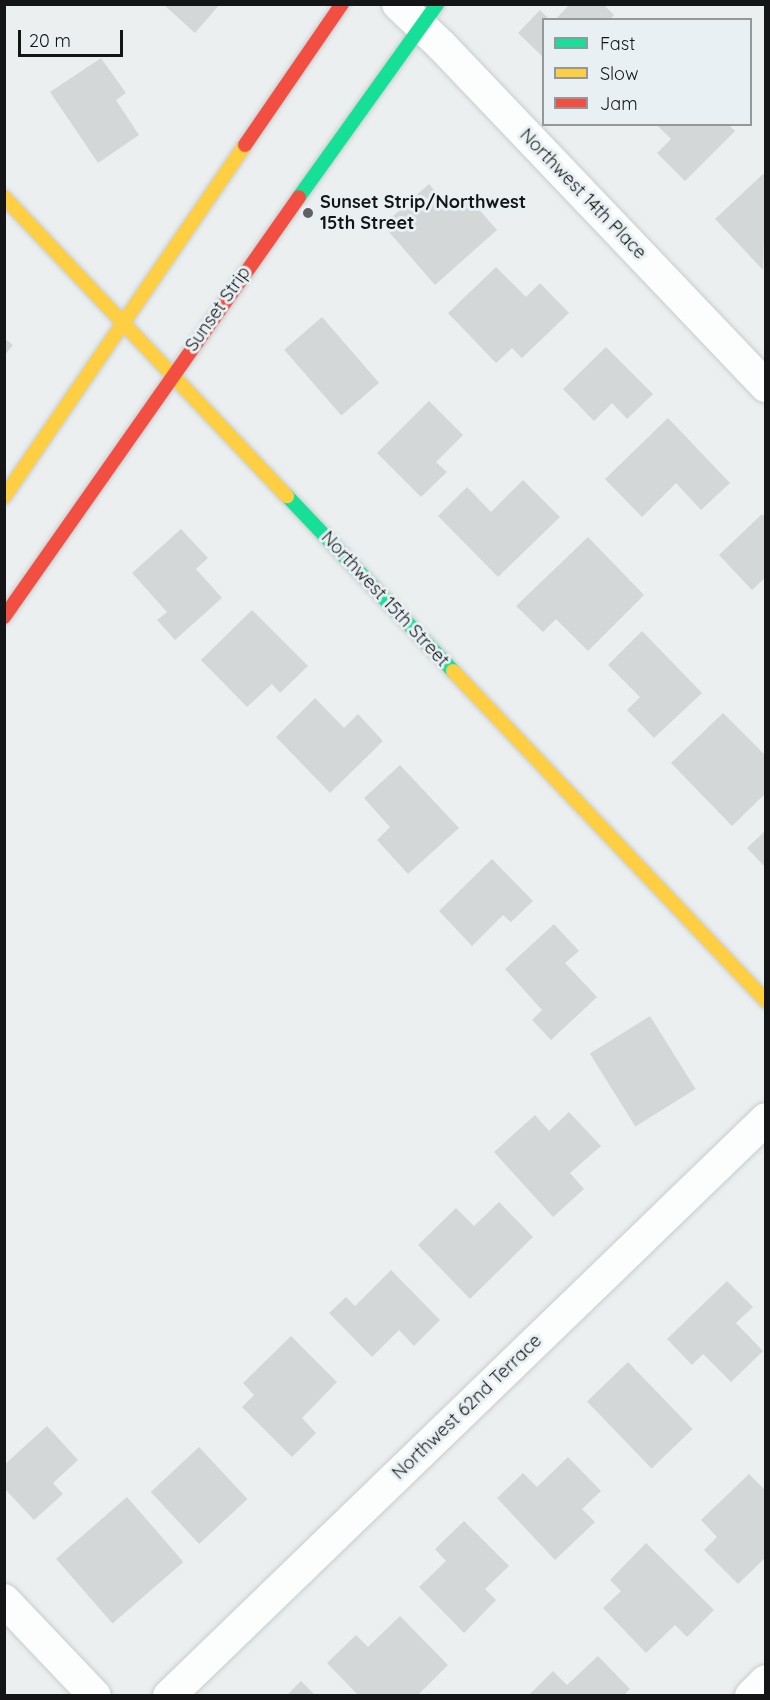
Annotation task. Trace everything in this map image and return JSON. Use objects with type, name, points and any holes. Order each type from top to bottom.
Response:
[{"type":"street","points":[[4,497],[342,4]]},
{"type":"street","name":"Sunset Strip","points":[[4,617],[418,11]]},
{"type":"street","name":"Northwest 14th Place","points":[[418,11],[765,386]]},
{"type":"street","name":"Northwest 15th Street","points":[[4,196],[765,1001]]},
{"type":"street","points":[[4,584],[21,595]]},
{"type":"street","name":"Northwest 62nd Terrace","points":[[169,1695],[765,1119]]},
{"type":"street","points":[[4,1600],[95,1695]]},
{"type":"street","points":[[751,1695],[765,1681]]},
{"type":"building","points":[[163,4],[220,4],[195,33]]},
{"type":"building","points":[[570,4],[603,4],[614,15],[612,18],[557,18]]},
{"type":"building","points":[[540,10],[548,18],[542,18],[542,56],[518,33]]},
{"type":"building","points":[[101,58],[126,93],[116,100],[139,135],[98,163],[50,92]]},
{"type":"building","points":[[658,126],[730,126],[735,131],[685,181],[657,153],[671,139]]},
{"type":"building","points":[[763,174],[766,176],[763,270],[715,219]]},
{"type":"building","points":[[429,184],[451,210],[467,196],[497,230],[435,285],[383,225]]},
{"type":"building","points":[[496,267],[526,297],[540,283],[569,313],[522,358],[512,348],[496,363],[448,313]]},
{"type":"building","points":[[322,317],[379,383],[341,415],[284,350]]},
{"type":"building","points":[[4,338],[13,345],[4,356]]},
{"type":"building","points":[[606,347],[653,394],[627,419],[612,403],[594,421],[563,389]]},
{"type":"building","points":[[429,401],[463,435],[436,462],[447,472],[421,497],[377,453]]},
{"type":"building","points":[[668,418],[730,483],[701,510],[676,483],[642,517],[605,479]]},
{"type":"building","points":[[523,480],[560,517],[498,577],[438,516],[467,487],[491,512]]},
{"type":"building","points":[[762,514],[766,518],[766,577],[752,590],[719,555]]},
{"type":"building","points":[[181,529],[208,558],[196,569],[222,598],[175,640],[157,620],[167,612],[132,573]]},
{"type":"building","points":[[588,537],[644,595],[588,651],[556,619],[543,632],[516,606]]},
{"type":"building","points":[[252,610],[308,666],[280,693],[272,684],[247,707],[201,660]]},
{"type":"building","points":[[642,631],[702,693],[654,738],[627,710],[640,697],[608,665]]},
{"type":"building","points":[[315,698],[344,728],[358,714],[383,741],[330,793],[276,737]]},
{"type":"building","points":[[723,713],[766,756],[766,793],[732,826],[671,763]]},
{"type":"building","points":[[400,765],[459,828],[408,874],[377,840],[390,827],[364,798]]},
{"type":"building","points":[[766,830],[766,868],[747,848]]},
{"type":"building","points":[[492,859],[533,901],[511,922],[503,915],[472,946],[439,911]]},
{"type":"building","points":[[554,924],[579,951],[565,963],[597,997],[551,1040],[532,1020],[542,1010],[505,969]]},
{"type":"building","points":[[650,1016],[696,1089],[635,1127],[590,1054]]},
{"type":"building","points":[[569,1112],[601,1146],[570,1173],[584,1189],[553,1217],[494,1152],[535,1115],[549,1131]]},
{"type":"building","points":[[499,1202],[533,1237],[470,1299],[418,1245],[456,1208],[474,1226]]},
{"type":"building","points":[[391,1270],[440,1320],[414,1346],[399,1330],[372,1357],[329,1313],[346,1297],[355,1306]]},
{"type":"building","points":[[727,1281],[753,1307],[736,1323],[763,1351],[731,1382],[703,1354],[692,1365],[667,1339]]},
{"type":"building","points":[[291,1336],[337,1382],[302,1418],[316,1433],[292,1457],[242,1407],[254,1395],[243,1383]]},
{"type":"building","points":[[628,1362],[693,1429],[652,1468],[587,1402]]},
{"type":"building","points":[[47,1426],[78,1460],[53,1483],[63,1494],[34,1520],[4,1488],[4,1465]]},
{"type":"building","points":[[199,1447],[247,1499],[199,1544],[151,1492]]},
{"type":"building","points":[[568,1457],[601,1491],[582,1509],[595,1522],[555,1560],[497,1498],[523,1473],[537,1487]]},
{"type":"building","points":[[749,1474],[766,1491],[766,1557],[738,1584],[704,1550],[717,1537],[701,1520]]},
{"type":"building","points":[[127,1497],[183,1562],[112,1624],[56,1559]]},
{"type":"building","points":[[464,1521],[509,1566],[485,1589],[496,1600],[464,1633],[419,1587],[446,1561],[435,1549]]},
{"type":"building","points":[[646,1543],[714,1610],[687,1637],[675,1625],[646,1653],[603,1608],[621,1591],[610,1580]]},
{"type":"building","points":[[400,1616],[448,1665],[417,1696],[359,1696],[327,1663],[356,1635],[368,1647]]},
{"type":"building","points":[[598,1656],[630,1689],[623,1696],[528,1696],[553,1671],[567,1685]]},
{"type":"building","points":[[301,1681],[316,1696],[286,1696]]},
{"type":"traffic: fast","points":[[299,197],[437,4]]},
{"type":"traffic: fast","points":[[287,496],[453,671]]},
{"type":"traffic: slow","points":[[4,497],[245,145]]},
{"type":"traffic: slow","points":[[4,197],[287,496]]},
{"type":"traffic: slow","points":[[453,671],[766,1001]]},
{"type":"traffic: jam","points":[[245,145],[342,4]]},
{"type":"traffic: jam","points":[[4,617],[299,197]]},
{"type":"place","name":"Sunset Strip/Northwest 15th Street","points":[[308,213]]}]
